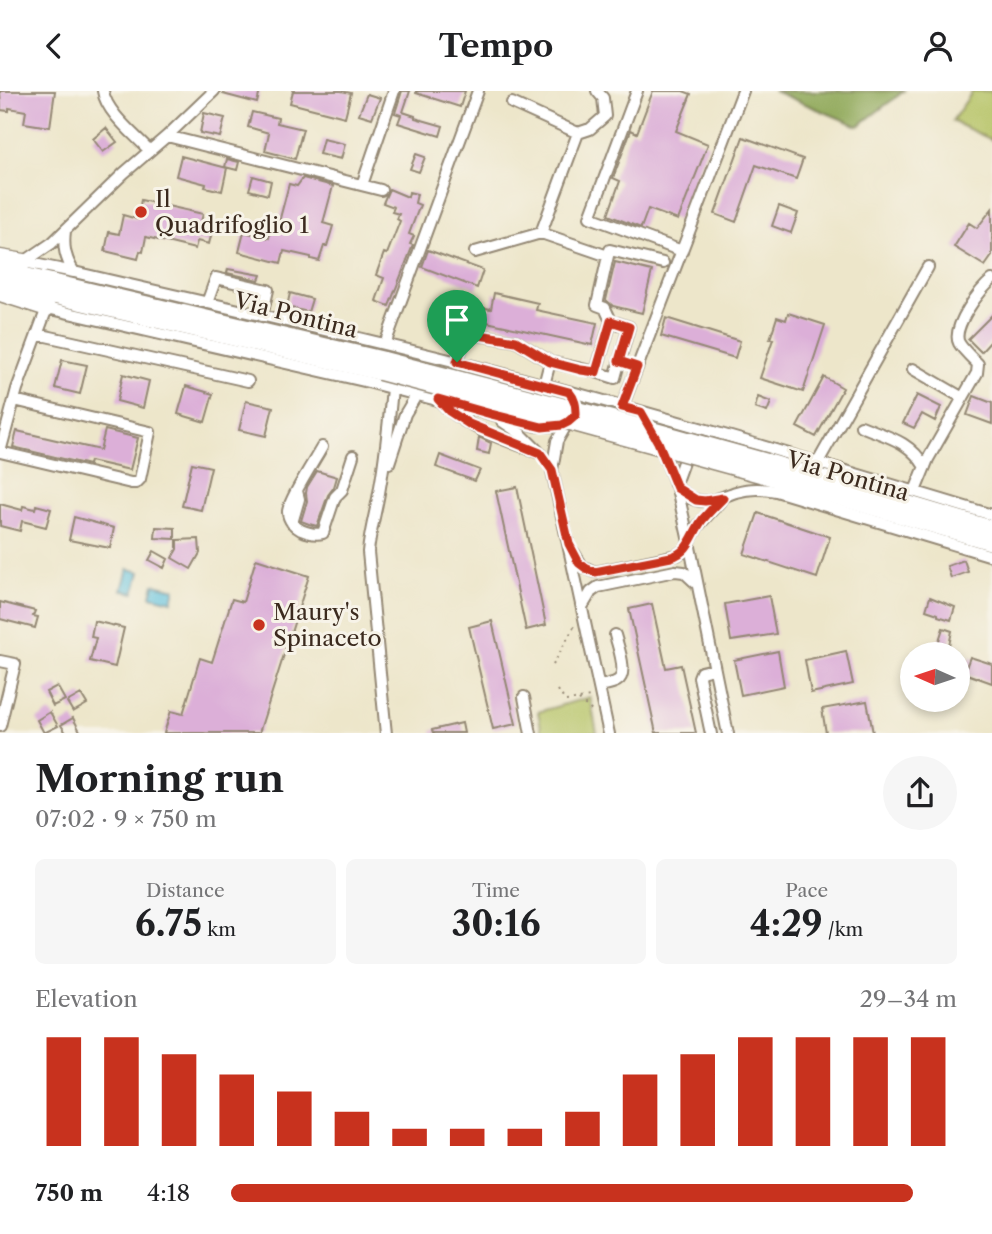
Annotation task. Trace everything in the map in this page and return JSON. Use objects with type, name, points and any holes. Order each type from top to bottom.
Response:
[{"type":"highway","points":[[0,258],[24,262]]},
{"type":"highway","name":"Via Pontina","points":[[0,269],[383,359],[537,413],[766,469],[992,529]]},
{"type":"highway","name":"Via Pontina","points":[[0,283],[383,359]]},
{"type":"highway","points":[[0,293],[47,308]]},
{"type":"highway","name":"Via Pontina","points":[[766,469],[992,542]]},
{"type":"street","points":[[103,91],[104,100],[110,109],[149,150]]},
{"type":"street","points":[[24,262],[65,231],[214,91]]},
{"type":"street","points":[[362,185],[394,91]]},
{"type":"street","points":[[383,359],[478,91]]},
{"type":"street","points":[[512,103],[578,133],[590,129],[605,116],[603,98],[597,91]]},
{"type":"street","points":[[637,91],[590,217],[682,251]]},
{"type":"street","points":[[622,407],[743,91]]},
{"type":"street","points":[[541,233],[578,133]]},
{"type":"street","points":[[167,136],[381,190]]},
{"type":"street","points":[[65,231],[64,251],[74,272]]},
{"type":"street","points":[[475,252],[541,233],[608,256]]},
{"type":"street","points":[[596,372],[611,321],[605,308],[597,305],[610,250],[663,263]]},
{"type":"street","name":"Via Pontina","points":[[24,262],[262,316],[383,359],[457,362],[719,433],[992,515]]},
{"type":"street","name":"Via Pontina","points":[[818,462],[928,267]]},
{"type":"street","points":[[207,303],[216,278],[268,290],[262,316]]},
{"type":"street","points":[[915,491],[978,368],[978,364],[959,343],[957,336],[960,324],[971,305],[992,280]]},
{"type":"street","points":[[452,299],[457,320],[467,333],[516,341],[550,362],[615,378],[629,327],[611,321]]},
{"type":"street","points":[[14,400],[150,432],[140,479],[136,484],[0,452],[14,400],[47,308]]},
{"type":"street","name":"Via Pontina","points":[[47,308],[392,388],[545,427],[559,426],[572,418]]},
{"type":"street","points":[[457,362],[467,333]]},
{"type":"street","points":[[37,334],[248,381]]},
{"type":"street","points":[[619,361],[637,367]]},
{"type":"street","points":[[544,385],[550,362]]},
{"type":"street","points":[[913,369],[963,398]]},
{"type":"street","points":[[386,733],[368,552],[380,488],[392,388]]},
{"type":"street","points":[[569,392],[576,403],[572,418]]},
{"type":"street","points":[[380,488],[404,417],[417,394]]},
{"type":"street","points":[[438,399],[449,411],[469,424],[540,453]]},
{"type":"street","points":[[594,399],[584,404],[556,441],[552,470],[609,733]]},
{"type":"street","points":[[641,412],[658,442],[676,486],[728,733]]},
{"type":"street","name":"Via Pontina","points":[[491,414],[521,434],[552,470]]},
{"type":"street","points":[[861,426],[902,443],[914,451],[925,467]]},
{"type":"street","points":[[676,486],[683,462],[695,444],[704,437],[719,433]]},
{"type":"street","points":[[322,447],[292,497],[288,512],[292,523],[299,529],[317,535],[323,533],[335,497],[342,491],[353,456]]},
{"type":"street","name":"Via Pontina","points":[[676,486],[696,500],[705,501],[751,489],[776,491],[992,556]]},
{"type":"street","points":[[569,544],[582,566],[591,571],[601,572],[677,555],[685,550],[702,521],[723,498]]},
{"type":"street","points":[[582,607],[591,591],[598,587],[671,571],[684,572],[697,584]]},
{"type":"street","points":[[599,686],[621,678],[623,671],[615,635]]},
{"type":"street","points":[[0,661],[15,664],[0,726]]},
{"type":"street","points":[[711,733],[699,674],[715,669]]},
{"type":"street","points":[[524,697],[531,733]]},
{"type":"path","points":[[553,665],[576,624]]},
{"type":"path","points":[[558,690],[565,701],[591,696]]},
{"type":"path","points":[[578,699],[594,713]]},
{"type":"green space","points":[[774,91],[904,91],[858,126]]},
{"type":"green space","points":[[973,91],[992,91],[992,140],[952,121]]},
{"type":"green space","points":[[590,697],[597,733],[542,733],[538,712]]},
{"type":"water","points":[[128,569],[140,572],[134,593],[122,590]]},
{"type":"water","points":[[154,584],[175,589],[172,601],[151,596]]},
{"type":"building","points":[[0,91],[55,91],[50,127],[24,123],[26,111],[9,108],[9,111],[1,110]]},
{"type":"building","points":[[224,91],[260,91],[257,103],[223,94]]},
{"type":"building","points":[[293,91],[351,93],[345,117],[290,103]]},
{"type":"building","points":[[402,91],[410,91],[403,112],[443,126],[440,136],[398,123],[401,115],[395,113]]},
{"type":"building","points":[[416,91],[465,91],[460,107]]},
{"type":"building","points":[[653,91],[683,91],[691,94],[676,131],[708,144],[678,220],[648,209],[641,228],[608,215],[620,181],[613,178],[631,130],[637,133]]},
{"type":"building","points":[[367,94],[380,98],[372,118],[359,114]]},
{"type":"building","points":[[252,112],[278,118],[277,123],[303,129],[295,159],[265,151],[269,133],[248,127]]},
{"type":"building","points":[[204,113],[225,118],[220,137],[200,133]]},
{"type":"building","points":[[106,128],[117,142],[103,152],[93,139]]},
{"type":"building","points":[[743,137],[803,159],[796,179],[756,165],[736,222],[715,214]]},
{"type":"building","points":[[323,139],[345,144],[341,159],[319,154]]},
{"type":"building","points":[[416,154],[425,157],[419,172],[410,169]]},
{"type":"building","points":[[181,156],[227,168],[222,191],[176,176]]},
{"type":"building","points":[[227,159],[239,162],[237,170],[225,167]]},
{"type":"building","points":[[253,176],[271,181],[268,195],[249,190]]},
{"type":"building","points":[[303,178],[333,186],[323,223],[333,226],[319,261],[284,251],[281,263],[239,252],[244,232],[269,238],[273,220],[279,222],[289,184],[297,186]]},
{"type":"building","points":[[389,189],[408,197],[409,192],[417,194],[415,203],[420,205],[409,234],[414,236],[410,244],[413,245],[389,306],[376,301],[384,278],[376,275],[400,221],[397,219],[399,214],[392,212],[394,207],[383,203]]},
{"type":"building","points":[[141,200],[203,214],[199,229],[212,232],[209,244],[197,241],[195,249],[146,237],[143,252],[140,251],[138,259],[105,251],[109,232],[119,234],[123,215],[137,219]]},
{"type":"building","points":[[779,206],[798,213],[791,233],[772,226]]},
{"type":"building","points":[[992,209],[992,256],[985,266],[954,247],[969,223],[977,228]]},
{"type":"building","points":[[428,250],[483,270],[477,288],[422,267]]},
{"type":"building","points":[[615,262],[652,271],[642,313],[613,306],[606,300]]},
{"type":"building","points":[[228,269],[261,275],[259,280],[227,273]]},
{"type":"building","points":[[290,293],[312,299],[308,312],[287,307]]},
{"type":"building","points":[[494,293],[538,303],[536,310],[597,323],[592,345],[482,321],[485,308],[491,309]]},
{"type":"building","points":[[788,313],[825,325],[803,392],[760,378],[777,317],[786,320]]},
{"type":"building","points":[[992,315],[992,340],[981,352],[968,339]]},
{"type":"building","points":[[666,318],[740,341],[735,358],[661,336]]},
{"type":"building","points":[[62,360],[87,365],[80,394],[55,388]]},
{"type":"building","points":[[123,374],[149,381],[143,408],[117,401]]},
{"type":"building","points":[[824,377],[843,388],[816,437],[797,427]]},
{"type":"building","points":[[186,386],[213,394],[205,422],[178,414]]},
{"type":"building","points":[[917,395],[941,407],[935,421],[922,414],[914,428],[903,423]]},
{"type":"building","points":[[974,396],[992,403],[992,424],[967,415]]},
{"type":"building","points":[[758,397],[771,402],[767,412],[755,408]]},
{"type":"building","points":[[246,401],[273,407],[266,436],[239,430]]},
{"type":"building","points":[[105,430],[138,438],[130,470],[90,461],[89,465],[13,447],[17,431],[100,450]]},
{"type":"building","points":[[479,437],[491,443],[489,454],[477,451]]},
{"type":"building","points":[[440,455],[480,470],[475,481],[436,467]]},
{"type":"building","points":[[192,463],[211,467],[201,510],[182,506]]},
{"type":"building","points":[[317,471],[337,477],[317,526],[301,521],[307,501],[307,487]]},
{"type":"building","points":[[517,487],[546,625],[526,630],[496,491]]},
{"type":"building","points":[[0,504],[22,510],[23,506],[35,509],[36,505],[51,509],[46,527],[22,521],[20,531],[0,526]]},
{"type":"building","points":[[758,513],[830,537],[817,578],[744,554]]},
{"type":"building","points":[[74,517],[114,528],[110,548],[69,540]]},
{"type":"building","points":[[156,527],[175,528],[175,539],[155,538]]},
{"type":"building","points":[[199,539],[200,553],[191,569],[172,558],[177,549],[177,540]]},
{"type":"building","points":[[154,551],[168,559],[164,568],[149,560]]},
{"type":"building","points":[[256,559],[309,576],[259,733],[164,733],[171,711],[183,714],[200,658],[212,662],[232,599],[243,602]]},
{"type":"building","points":[[964,560],[968,572],[951,578],[947,566]]},
{"type":"building","points":[[769,596],[776,634],[731,641],[725,604]]},
{"type":"building","points":[[930,597],[955,607],[951,620],[926,610]]},
{"type":"building","points":[[0,602],[35,611],[33,616],[38,617],[35,628],[0,619]]},
{"type":"building","points":[[652,604],[666,668],[681,665],[696,733],[656,733],[629,609]]},
{"type":"building","points":[[94,621],[124,628],[115,667],[90,661],[96,638],[91,637]]},
{"type":"building","points":[[492,621],[516,724],[493,729],[469,627]]},
{"type":"building","points":[[943,628],[952,631],[950,642],[939,642]]},
{"type":"building","points":[[778,651],[784,686],[741,695],[734,660]]},
{"type":"building","points":[[846,651],[853,684],[811,693],[805,660]]},
{"type":"building","points":[[970,657],[992,664],[992,683],[970,675]]},
{"type":"building","points":[[57,686],[65,700],[53,706],[46,692]]},
{"type":"building","points":[[81,694],[87,704],[73,712],[67,702]]},
{"type":"building","points":[[867,701],[873,733],[826,733],[822,709]]},
{"type":"building","points":[[50,712],[58,726],[44,733],[37,720]]},
{"type":"building","points":[[73,718],[81,733],[66,733],[61,725]]},
{"type":"building","points":[[462,723],[464,733],[433,733],[432,730]]},
{"type":"place","name":"Il Quadrifoglio 1","points":[[141,212]]},
{"type":"place","name":"Maury's Spinaceto","points":[[259,625]]},
{"type":"route","points":[[611,321],[629,327],[619,361],[637,367],[622,407],[641,412],[658,442],[677,488],[696,500],[723,498],[702,521],[686,548],[678,555],[601,572],[587,569],[579,563],[569,544],[552,470],[540,453],[469,424],[449,411],[438,399],[549,427],[568,422],[576,415],[576,403],[572,395],[457,362],[467,333],[516,341],[550,362],[596,372],[611,321]]}]
